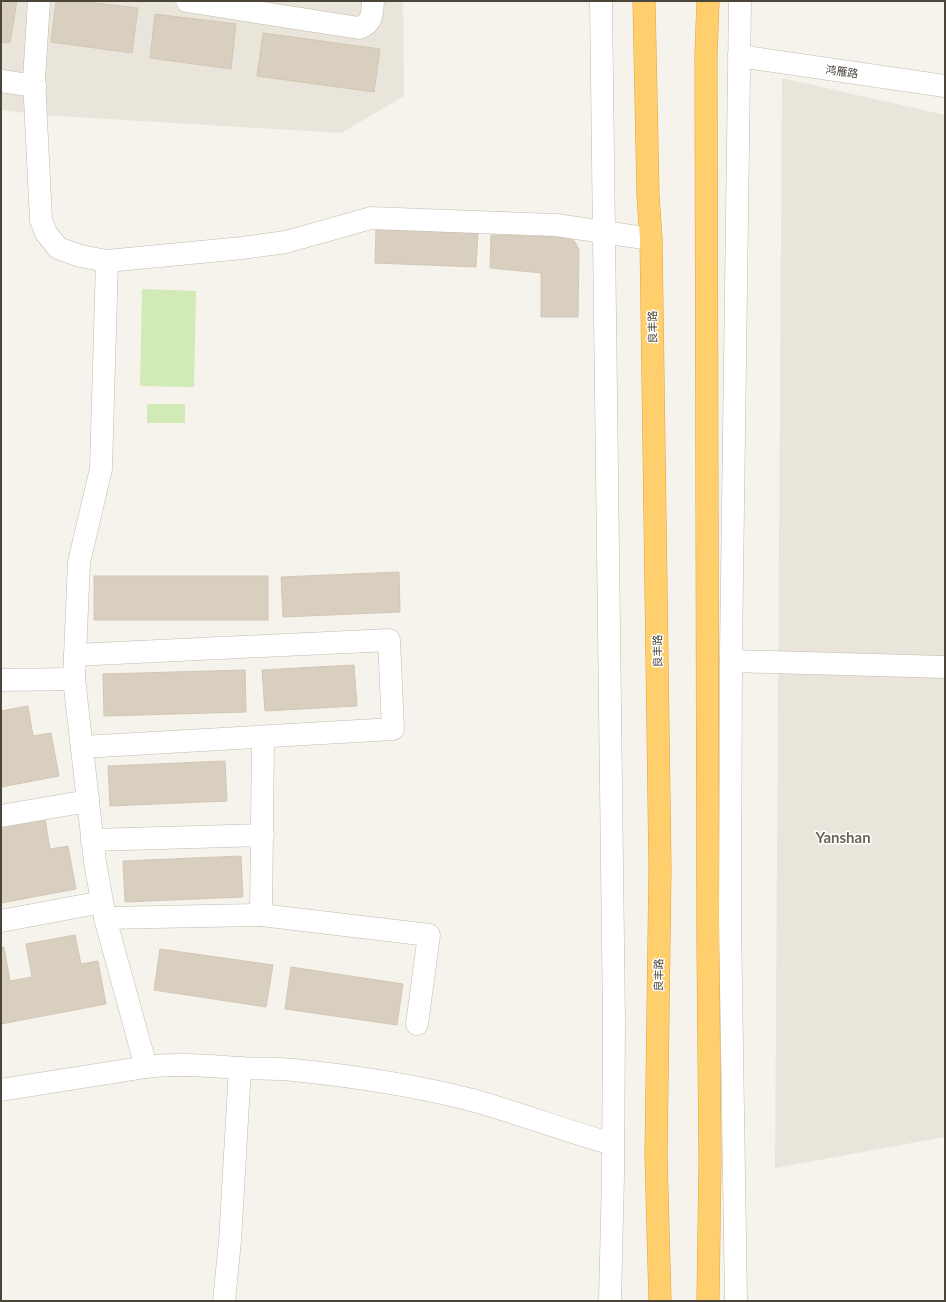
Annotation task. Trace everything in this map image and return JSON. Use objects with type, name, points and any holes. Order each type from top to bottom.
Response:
[{"type":"highway","name":"良丰路","points":[[644,1],[648,195],[651,239],[660,869],[656,1156],[660,1301]]},
{"type":"highway","points":[[708,1],[706,70],[708,944],[710,1162],[708,1301]]},
{"type":"street","points":[[38,1],[35,86],[41,220],[46,233],[58,248],[80,256],[107,261],[242,248],[286,242],[372,218],[556,225],[651,239]]},
{"type":"street","points":[[187,1],[359,28],[367,25],[370,21],[373,1]]},
{"type":"street","points":[[601,1],[614,1021],[610,1301]]},
{"type":"street","points":[[736,1301],[730,922],[731,661],[740,1]]},
{"type":"street","name":"鸿雁路","points":[[739,56],[942,88]]},
{"type":"street","points":[[1,81],[35,86]]},
{"type":"street","points":[[107,261],[101,469],[79,562],[74,679],[95,862],[104,910],[146,1067]]},
{"type":"street","points":[[75,655],[389,640],[393,729],[82,747]]},
{"type":"street","points":[[731,661],[945,667]]},
{"type":"street","points":[[1,680],[74,679]]},
{"type":"street","points":[[262,915],[263,737]]},
{"type":"street","points":[[1,816],[88,801]]},
{"type":"street","points":[[92,840],[263,835]]},
{"type":"street","points":[[1,921],[104,910],[262,915],[429,935],[417,1024]]},
{"type":"street","points":[[1,1090],[168,1064],[307,1071],[352,1076],[471,1100],[613,1144]]},
{"type":"street","points":[[224,1301],[230,1241],[240,1068]]},
{"type":"shaded area","points":[[1,1],[403,1],[404,96],[341,133],[41,115],[1,110]]},
{"type":"shaded area","points":[[782,78],[945,115],[945,1137],[775,1168]]},
{"type":"green space","points":[[142,289],[196,291],[194,387],[140,386]]},
{"type":"green space","points":[[147,404],[185,404],[185,423],[147,423]]},
{"type":"building","points":[[1,1],[17,1],[10,43],[1,42]]},
{"type":"building","points":[[56,1],[79,1],[138,8],[132,53],[51,42]]},
{"type":"building","points":[[155,14],[236,24],[231,69],[150,58]]},
{"type":"building","points":[[263,33],[380,49],[374,92],[257,76]]},
{"type":"building","points":[[376,229],[478,233],[476,267],[375,263]]},
{"type":"building","points":[[491,235],[569,237],[575,242],[579,250],[578,317],[541,317],[541,273],[490,268]]},
{"type":"building","points":[[399,572],[400,612],[283,617],[281,577]]},
{"type":"building","points":[[94,576],[268,576],[268,620],[94,620]]},
{"type":"building","points":[[354,665],[357,706],[265,711],[262,670]]},
{"type":"building","points":[[245,670],[246,712],[104,716],[103,674]]},
{"type":"building","points":[[28,706],[33,736],[51,733],[59,776],[1,787],[1,711]]},
{"type":"building","points":[[225,761],[227,801],[110,806],[108,766]]},
{"type":"building","points":[[45,819],[50,849],[68,846],[76,889],[1,903],[1,827]]},
{"type":"building","points":[[241,856],[243,897],[125,902],[123,861]]},
{"type":"building","points":[[75,935],[81,964],[98,961],[106,1004],[1,1024],[1,948],[4,947],[10,981],[32,977],[26,944]]},
{"type":"building","points":[[160,949],[273,965],[266,1007],[154,990]]},
{"type":"building","points":[[291,967],[403,984],[397,1025],[285,1009]]},
{"type":"district","name":"Yanshan","points":[[843,837]]}]
